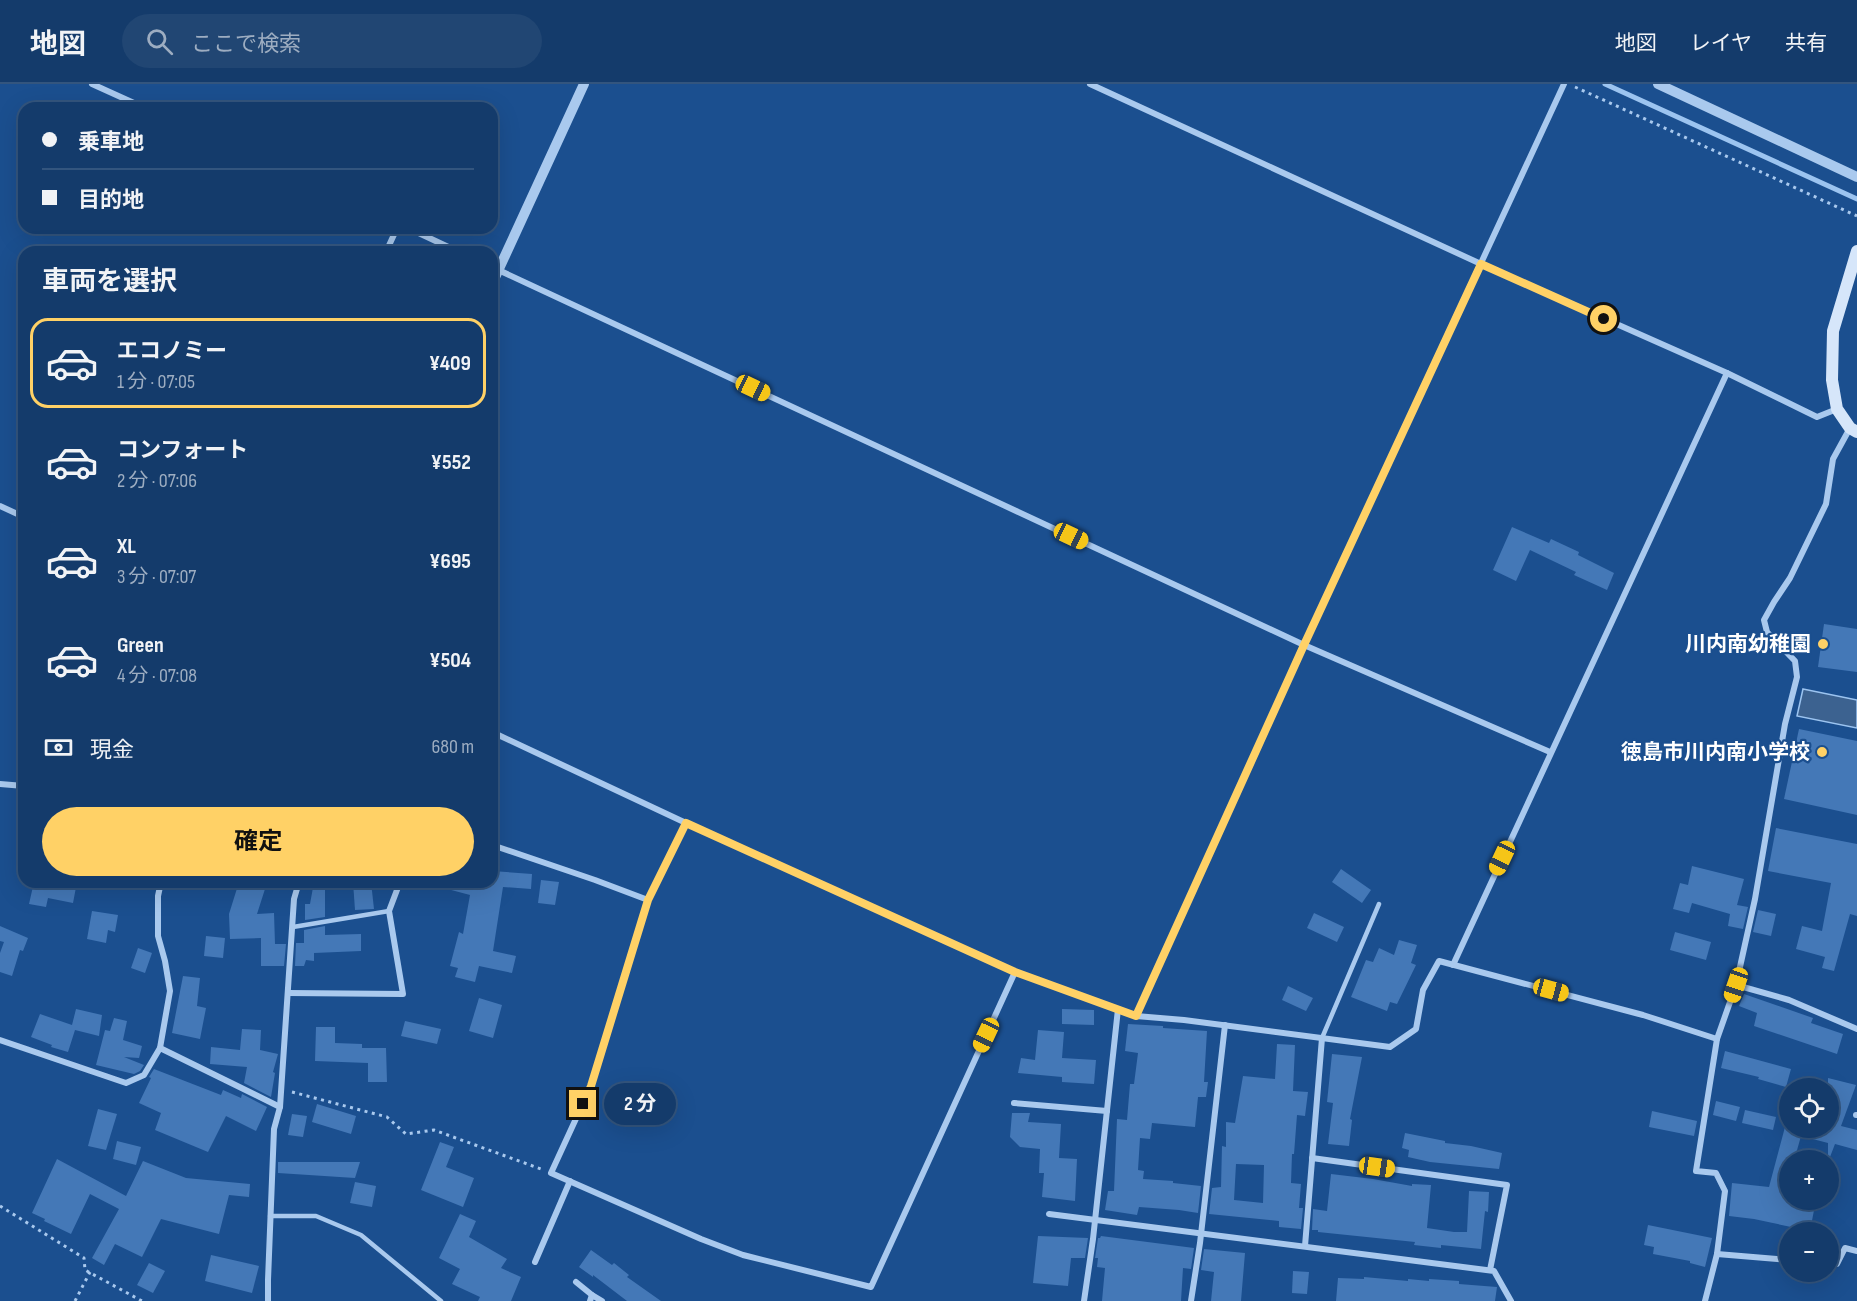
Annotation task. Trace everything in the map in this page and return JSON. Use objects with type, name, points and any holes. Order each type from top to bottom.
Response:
[{"type":"main road","points":[[1854,430],[1837,409],[1832,380],[1833,330],[1857,250]]},
{"type":"street","points":[[92,84],[132,102]]},
{"type":"street","points":[[498,263],[584,84]]},
{"type":"street","points":[[1090,84],[1817,417],[1837,409]]},
{"type":"street","points":[[1136,1016],[1304,645],[1566,84]]},
{"type":"street","points":[[1658,84],[1857,177]]},
{"type":"street","points":[[421,234],[446,246]]},
{"type":"street","points":[[498,270],[1304,645],[1550,752]]},
{"type":"street","points":[[1453,965],[1727,374]]},
{"type":"street","points":[[1705,1301],[1717,1254],[1725,1191],[1716,1173],[1696,1171],[1717,1039],[1736,985],[1755,899],[1785,724],[1797,677],[1795,661],[1767,632],[1764,620],[1790,578],[1826,504],[1833,459],[1854,430]]},
{"type":"street","points":[[0,506],[18,514]]},
{"type":"street","points":[[498,735],[1015,972],[1136,1016],[1185,1020],[1390,1047],[1416,1029],[1422,990],[1439,961],[1643,1015],[1717,1039]]},
{"type":"street","points":[[0,784],[18,786]]},
{"type":"street","points":[[686,823],[648,900],[591,1086],[551,1173],[743,1255],[871,1287],[1015,972]]},
{"type":"street","points":[[498,847],[648,900]]},
{"type":"street","points":[[0,1040],[126,1083],[144,1076],[160,1048],[170,991],[158,936],[160,888]]},
{"type":"street","points":[[268,1301],[274,1129],[282,1089],[294,899],[297,888]]},
{"type":"street","points":[[288,993],[403,994],[389,911],[398,888]]},
{"type":"street","points":[[1736,985],[1789,1000],[1857,1029]]},
{"type":"street","points":[[1084,1301],[1118,1009]]},
{"type":"street","points":[[1191,1301],[1225,1025]]},
{"type":"street","points":[[1305,1246],[1322,1038]]},
{"type":"street","points":[[160,1048],[280,1107]]},
{"type":"street","points":[[1014,1103],[1107,1111]]},
{"type":"street","points":[[1312,1158],[1507,1185],[1490,1270]]},
{"type":"street","points":[[534,1262],[570,1181]]},
{"type":"street","points":[[1049,1214],[1490,1270],[1494,1271],[1511,1301]]},
{"type":"street","points":[[1839,1260],[1845,1248],[1857,1251]]},
{"type":"street","points":[[1717,1254],[1779,1259]]},
{"type":"street","points":[[576,1282],[591,1298],[602,1301]]},
{"type":"lane","points":[[1322,1038],[1379,904]]},
{"type":"lane","points":[[293,927],[389,911]]},
{"type":"lane","points":[[270,1216],[316,1216],[361,1235],[441,1301]]},
{"type":"path","points":[[1566,84],[1857,216]]},
{"type":"path","points":[[282,1089],[387,1117],[406,1134],[434,1130],[551,1173]]},
{"type":"path","points":[[0,1206],[84,1258],[85,1270],[142,1301]]},
{"type":"path","points":[[75,1301],[90,1272]]},
{"type":"water","points":[[1803,689],[1857,700],[1857,728],[1797,716]]},
{"type":"building","points":[[1512,527],[1549,543],[1551,539],[1579,552],[1578,555],[1614,573],[1607,590],[1574,575],[1576,572],[1530,550],[1516,581],[1493,570]]},
{"type":"building","points":[[1824,624],[1857,629],[1857,672],[1818,667]]},
{"type":"building","points":[[1799,729],[1857,741],[1857,815],[1784,799]]},
{"type":"building","points":[[1776,828],[1857,844],[1857,916],[1850,914],[1834,971],[1822,968],[1825,957],[1796,949],[1802,926],[1822,931],[1831,883],[1768,871]]},
{"type":"building","points":[[1692,866],[1744,879],[1737,905],[1748,907],[1743,929],[1728,926],[1730,914],[1692,903],[1689,913],[1673,909],[1680,883],[1688,885]]},
{"type":"building","points":[[1341,869],[1371,890],[1362,903],[1332,882]]},
{"type":"building","points":[[498,871],[532,874],[531,889],[503,887],[493,951],[516,956],[512,973],[479,966],[475,982],[455,977],[458,968],[450,966],[459,932],[463,934],[470,895],[444,888],[498,888]]},
{"type":"building","points":[[541,880],[559,882],[555,905],[538,903]]},
{"type":"building","points":[[33,888],[76,888],[73,903],[48,898],[46,907],[29,904]]},
{"type":"building","points":[[237,888],[265,889],[257,914],[274,913],[275,944],[286,944],[284,966],[261,966],[261,938],[230,939],[229,914]]},
{"type":"building","points":[[313,888],[325,888],[325,917],[305,920],[305,904],[310,904]]},
{"type":"building","points":[[353,888],[372,888],[374,909],[355,910]]},
{"type":"building","points":[[1758,910],[1776,914],[1771,936],[1753,932]]},
{"type":"building","points":[[92,911],[118,915],[115,932],[108,930],[106,943],[87,939]]},
{"type":"building","points":[[1314,913],[1344,927],[1337,942],[1307,928]]},
{"type":"building","points":[[0,926],[28,938],[23,951],[20,950],[12,976],[0,972],[0,953],[4,942],[0,941]]},
{"type":"building","points":[[325,926],[325,935],[361,934],[361,951],[314,953],[314,961],[306,960],[304,966],[295,966],[296,943],[304,943],[304,930]]},
{"type":"building","points":[[1675,932],[1711,942],[1706,960],[1670,950]]},
{"type":"building","points":[[206,936],[225,938],[223,958],[204,956]]},
{"type":"building","points":[[1399,940],[1417,945],[1411,963],[1416,965],[1397,1004],[1390,1002],[1387,1011],[1351,997],[1366,960],[1373,962],[1379,948],[1394,955]]},
{"type":"building","points":[[138,948],[152,953],[145,973],[131,968]]},
{"type":"building","points":[[183,976],[200,978],[197,1006],[206,1008],[200,1039],[172,1033]]},
{"type":"building","points":[[1288,986],[1313,998],[1306,1011],[1282,1000]]},
{"type":"building","points":[[1744,994],[1813,1018],[1811,1023],[1843,1034],[1837,1054],[1754,1026],[1757,1013],[1739,1006]]},
{"type":"building","points":[[479,998],[502,1005],[493,1038],[469,1031]]},
{"type":"building","points":[[76,1009],[102,1015],[99,1036],[75,1030],[68,1052],[31,1037],[40,1014],[72,1025]]},
{"type":"building","points":[[1062,1009],[1094,1010],[1094,1025],[1062,1024]]},
{"type":"building","points":[[114,1018],[127,1021],[123,1040],[142,1046],[139,1058],[124,1057],[144,1065],[134,1074],[96,1065],[105,1030],[110,1031]]},
{"type":"building","points":[[405,1021],[441,1029],[437,1044],[401,1036]]},
{"type":"building","points":[[1128,1024],[1207,1031],[1204,1082],[1208,1082],[1206,1097],[1198,1097],[1195,1127],[1152,1123],[1150,1139],[1140,1138],[1138,1170],[1144,1171],[1143,1179],[1201,1186],[1198,1213],[1139,1207],[1137,1215],[1105,1210],[1108,1191],[1114,1191],[1117,1119],[1127,1120],[1130,1084],[1134,1084],[1138,1053],[1125,1051]]},
{"type":"building","points":[[316,1027],[335,1027],[335,1043],[362,1044],[362,1048],[386,1048],[387,1082],[368,1082],[368,1063],[315,1061]]},
{"type":"building","points":[[242,1029],[261,1030],[260,1050],[278,1054],[273,1072],[275,1073],[271,1097],[244,1083],[247,1067],[210,1064],[211,1047],[240,1050]]},
{"type":"building","points":[[1038,1030],[1064,1032],[1062,1058],[1096,1060],[1094,1084],[1062,1082],[1062,1077],[1018,1073],[1021,1058],[1035,1060]]},
{"type":"building","points":[[1277,1044],[1295,1045],[1293,1091],[1308,1092],[1305,1116],[1297,1115],[1294,1154],[1292,1154],[1291,1183],[1301,1184],[1299,1208],[1303,1208],[1301,1229],[1279,1227],[1279,1221],[1209,1214],[1212,1188],[1221,1187],[1222,1146],[1226,1147],[1226,1122],[1235,1123],[1243,1076],[1275,1079]],"holes":[[[1236,1164],[1264,1165],[1263,1203],[1234,1200]]]},
{"type":"building","points":[[1725,1051],[1791,1069],[1788,1078],[1779,1078],[1779,1085],[1758,1079],[1759,1077],[1721,1068]]},
{"type":"building","points":[[1332,1054],[1362,1057],[1350,1119],[1352,1120],[1349,1146],[1328,1144],[1333,1103],[1327,1102]]},
{"type":"building","points":[[154,1069],[221,1095],[223,1090],[241,1098],[242,1094],[267,1107],[256,1131],[226,1116],[208,1152],[155,1130],[161,1113],[139,1103]]},
{"type":"building","points":[[1839,1081],[1856,1085],[1841,1126],[1857,1130],[1857,1150],[1835,1144],[1833,1150],[1828,1150],[1828,1143],[1809,1138],[1839,1138]]},
{"type":"building","points":[[1716,1101],[1740,1107],[1736,1121],[1713,1115]]},
{"type":"building","points":[[317,1104],[356,1116],[351,1134],[312,1122]]},
{"type":"building","points":[[98,1109],[117,1114],[106,1150],[88,1146]]},
{"type":"building","points":[[1745,1110],[1776,1117],[1773,1130],[1742,1123]]},
{"type":"building","points":[[1652,1111],[1697,1121],[1694,1136],[1649,1127]]},
{"type":"building","points":[[1012,1113],[1030,1113],[1028,1122],[1061,1124],[1059,1158],[1077,1159],[1075,1201],[1042,1197],[1044,1173],[1039,1173],[1040,1149],[1020,1147],[1010,1137]]},
{"type":"building","points":[[292,1114],[307,1116],[303,1137],[288,1135]]},
{"type":"building","points":[[1405,1133],[1502,1153],[1499,1169],[1430,1162],[1408,1157],[1409,1150],[1402,1148]]},
{"type":"building","points":[[1782,1138],[1800,1138],[1797,1150],[1779,1150],[1779,1210],[1814,1210],[1812,1222],[1779,1222],[1779,1224],[1729,1216],[1732,1183],[1769,1187]]},
{"type":"building","points":[[117,1141],[141,1147],[136,1165],[113,1159]]},
{"type":"building","points":[[440,1142],[454,1147],[446,1167],[474,1178],[463,1207],[421,1190]]},
{"type":"building","points":[[57,1159],[126,1196],[143,1161],[186,1178],[250,1184],[249,1197],[229,1195],[219,1234],[161,1219],[142,1257],[115,1244],[104,1265],[92,1258],[119,1209],[90,1194],[71,1234],[32,1213]]},
{"type":"building","points":[[278,1162],[360,1162],[355,1178],[278,1173]]},
{"type":"building","points":[[1331,1174],[1412,1186],[1412,1184],[1431,1185],[1427,1228],[1454,1232],[1467,1232],[1469,1191],[1489,1192],[1481,1249],[1414,1245],[1415,1242],[1312,1230],[1313,1209],[1327,1211]]},
{"type":"building","points":[[355,1182],[376,1186],[372,1207],[350,1203]]},
{"type":"building","points":[[460,1214],[476,1221],[469,1237],[507,1259],[501,1268],[521,1277],[511,1301],[478,1301],[480,1297],[452,1284],[460,1269],[439,1258]]},
{"type":"building","points":[[1648,1225],[1712,1238],[1705,1267],[1690,1263],[1690,1261],[1653,1254],[1654,1247],[1644,1245]]},
{"type":"building","points":[[1038,1236],[1088,1238],[1085,1258],[1071,1258],[1068,1286],[1033,1283]]},
{"type":"building","points":[[1101,1236],[1194,1248],[1191,1269],[1183,1268],[1181,1301],[1102,1301],[1105,1268],[1097,1267],[1098,1258],[1095,1258],[1098,1238]]},
{"type":"building","points":[[1204,1249],[1245,1253],[1241,1301],[1211,1301],[1214,1272],[1201,1270]]},
{"type":"building","points":[[591,1250],[612,1265],[614,1263],[629,1275],[627,1277],[661,1301],[627,1301],[579,1267]]},
{"type":"building","points":[[211,1255],[259,1266],[252,1293],[205,1281]]},
{"type":"building","points":[[149,1263],[165,1271],[153,1293],[137,1285]]},
{"type":"building","points":[[1293,1271],[1309,1272],[1307,1294],[1292,1293]]},
{"type":"building","points":[[1364,1277],[1408,1281],[1408,1279],[1429,1281],[1429,1279],[1459,1281],[1459,1284],[1497,1287],[1495,1301],[1336,1301],[1338,1278],[1364,1279]]},
{"type":"waterway","points":[[1605,84],[1857,199]]},
{"type":"place","name":"川内南幼稚園","points":[[1823,644]]},
{"type":"place","name":"徳島市川内南小学校","points":[[1822,752]]},
{"type":"route","points":[[583,1104],[591,1086],[648,900],[686,823],[1015,972],[1136,1016],[1304,645],[1481,264],[1604,319]]}]
